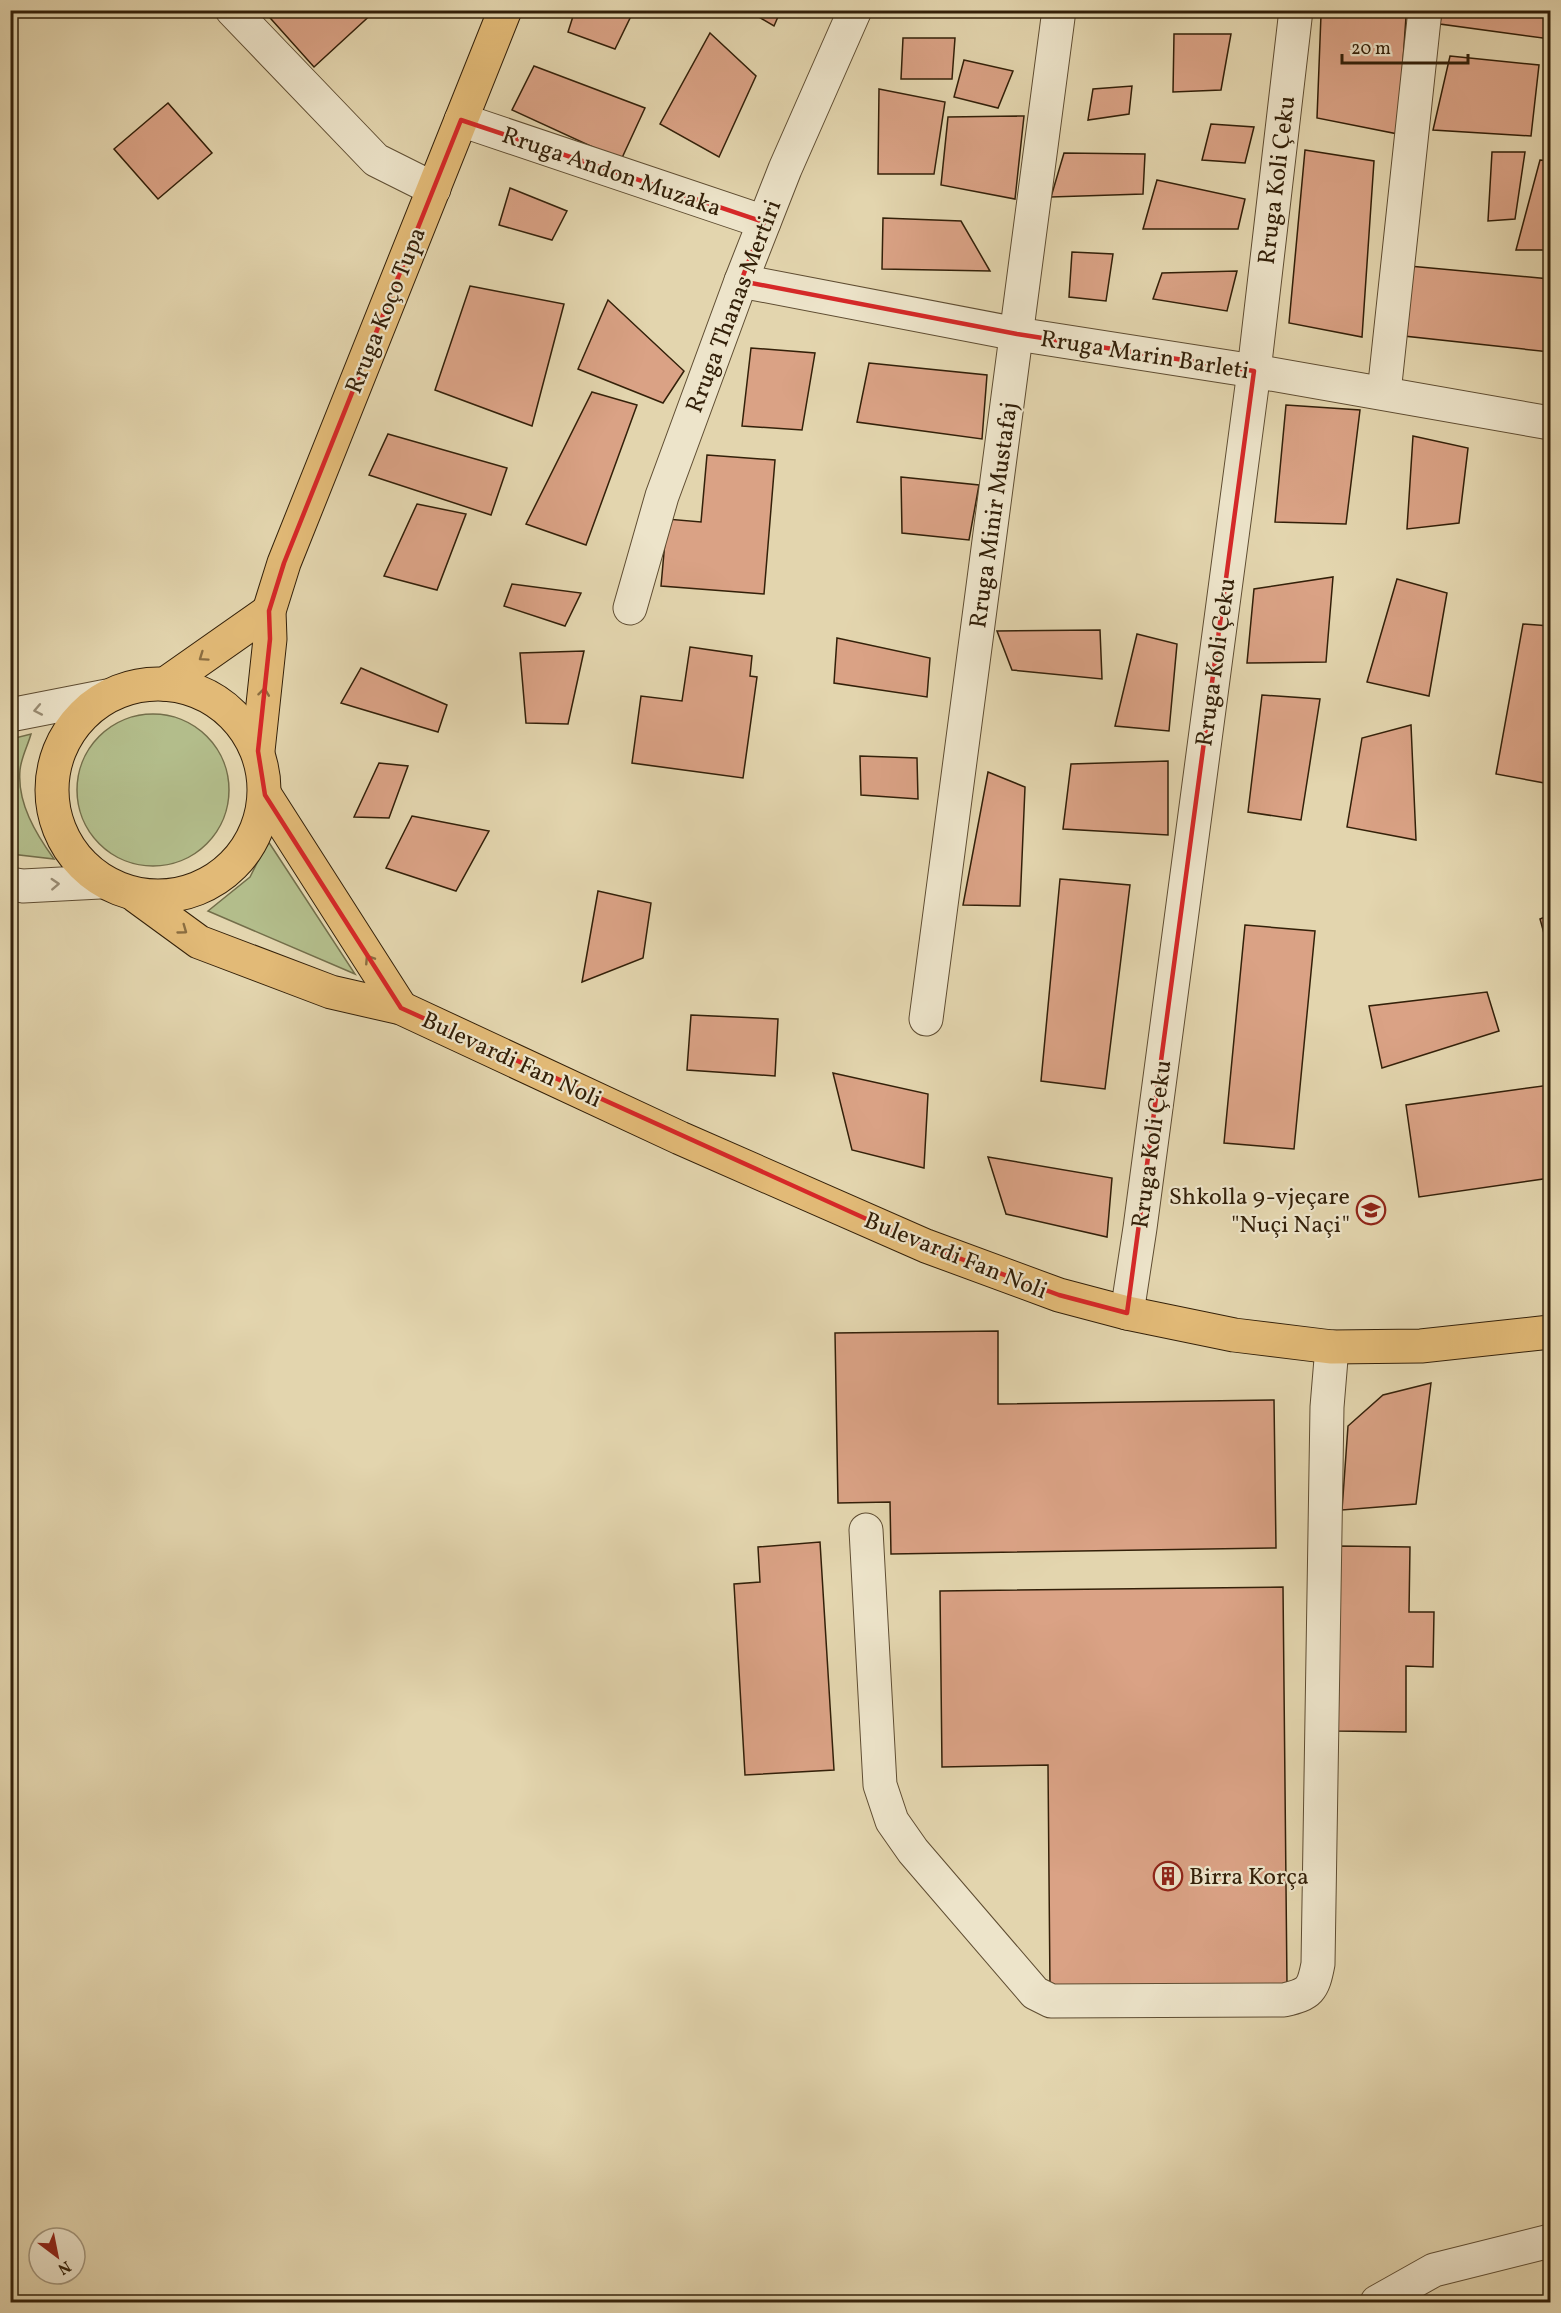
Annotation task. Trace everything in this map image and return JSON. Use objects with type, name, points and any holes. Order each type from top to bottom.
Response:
[{"type":"main road","name":"Rruga Koço Tupa","points":[[258,750],[270,639],[269,612],[284,563],[504,10]]},
{"type":"main road","points":[[165,684],[269,612]]},
{"type":"main road","points":[[165,684],[204,693],[236,717],[258,750],[265,795],[253,839],[224,875],[182,895],[136,896],[100,882],[68,850],[52,809],[53,765],[73,725],[107,696],[135,686],[165,684]]},
{"type":"main road","name":"Bulevardi Fan Noli","points":[[265,795],[401,1008]]},
{"type":"main road","name":"Bulevardi Fan Noli","points":[[136,896],[199,942],[331,992],[401,1008],[680,1138],[926,1246],[1059,1295],[1127,1313],[1234,1335],[1332,1347],[1421,1346],[1551,1332]]},
{"type":"street","points":[[232,10],[376,160],[434,189]]},
{"type":"street","name":"Rruga Thanas Mertiri","points":[[630,608],[662,496],[741,281],[785,168],[855,10]]},
{"type":"street","name":"Rruga Minir Mustafaj","points":[[926,1019],[1059,10]]},
{"type":"street","name":"Rruga Koli Çeku","points":[[1127,1313],[1142,1216],[1254,370],[1296,10]]},
{"type":"street","points":[[1384,393],[1425,10]]},
{"type":"street","name":"Rruga Andon Muzaka","points":[[461,120],[764,222]]},
{"type":"street","name":"Rruga Marin Barleti","points":[[741,281],[1017,334],[1254,370],[1551,423]]},
{"type":"street","points":[[10,715],[107,696]]},
{"type":"street","points":[[10,884],[23,886],[100,882]]},
{"type":"street","points":[[866,1530],[880,1785],[892,1821],[913,1851],[1035,1993],[1051,2001],[1284,2000],[1302,1996],[1314,1984],[1318,1964],[1327,1407],[1332,1347]]},
{"type":"street","points":[[1377,2302],[1434,2270],[1551,2241]]},
{"type":"highlighted area","points":[[461,120],[764,222],[741,281],[1017,334],[1254,371],[1127,1313],[1059,1295],[926,1246],[401,1008],[265,795],[258,751],[270,639],[269,611],[284,563]]},
{"type":"green space","points":[[153,714],[182,720],[207,736],[223,761],[229,790],[223,819],[207,844],[182,860],[153,866],[124,860],[99,844],[83,819],[77,790],[83,761],[99,736],[124,720]]},
{"type":"green space","points":[[31,734],[21,765],[22,794],[29,818],[54,859],[11,854],[11,739]]},
{"type":"green space","points":[[268,841],[355,974],[208,911],[250,877]]},
{"type":"building","points":[[263,10],[376,10],[314,67]]},
{"type":"building","points":[[575,10],[634,10],[615,49],[568,32]]},
{"type":"building","points":[[747,10],[781,10],[774,26]]},
{"type":"building","points":[[1442,10],[1550,10],[1550,39],[1440,24]]},
{"type":"building","points":[[1321,15],[1406,17],[1398,134],[1317,118]]},
{"type":"building","points":[[710,33],[756,76],[719,157],[660,124]]},
{"type":"building","points":[[1174,34],[1231,34],[1221,90],[1173,92]]},
{"type":"building","points":[[903,38],[955,38],[952,79],[901,79]]},
{"type":"building","points":[[1450,56],[1539,65],[1531,136],[1433,130]]},
{"type":"building","points":[[964,60],[1013,71],[998,108],[954,97]]},
{"type":"building","points":[[534,66],[645,108],[621,160],[512,110]]},
{"type":"building","points":[[1132,86],[1129,114],[1088,120],[1093,89]]},
{"type":"building","points":[[879,89],[945,102],[934,174],[878,174]]},
{"type":"building","points":[[168,103],[212,153],[158,199],[114,149]]},
{"type":"building","points":[[1024,116],[1015,199],[941,185],[948,117]]},
{"type":"building","points":[[1211,124],[1254,127],[1245,163],[1202,160]]},
{"type":"building","points":[[1305,150],[1374,161],[1362,337],[1289,323]]},
{"type":"building","points":[[1492,152],[1525,152],[1515,219],[1488,221]]},
{"type":"building","points":[[1064,153],[1145,154],[1143,194],[1051,197]]},
{"type":"building","points":[[1540,160],[1550,161],[1550,250],[1516,250]]},
{"type":"building","points":[[1157,180],[1245,199],[1238,229],[1143,229]]},
{"type":"building","points":[[510,188],[567,211],[552,240],[499,225]]},
{"type":"building","points":[[883,218],[961,221],[990,271],[882,269]]},
{"type":"building","points":[[1072,252],[1113,254],[1106,301],[1069,297]]},
{"type":"building","points":[[1409,266],[1550,279],[1550,352],[1404,336]]},
{"type":"building","points":[[1237,271],[1227,311],[1153,299],[1162,273]]},
{"type":"building","points":[[470,286],[564,304],[532,426],[435,390]]},
{"type":"building","points":[[608,300],[684,371],[663,403],[578,369]]},
{"type":"building","points":[[751,348],[815,353],[802,430],[742,426]]},
{"type":"building","points":[[869,363],[987,375],[982,439],[857,422]]},
{"type":"building","points":[[592,392],[637,405],[586,545],[526,524]]},
{"type":"building","points":[[1286,405],[1360,410],[1346,524],[1275,522]]},
{"type":"building","points":[[388,434],[507,468],[491,515],[369,475]]},
{"type":"building","points":[[1413,436],[1468,448],[1459,523],[1407,529]]},
{"type":"building","points":[[707,455],[775,460],[764,594],[661,586],[667,519],[701,522]]},
{"type":"building","points":[[901,477],[979,485],[969,540],[902,533]]},
{"type":"building","points":[[417,504],[466,514],[437,590],[384,576]]},
{"type":"building","points":[[1333,577],[1326,662],[1247,663],[1254,589]]},
{"type":"building","points":[[1397,579],[1447,593],[1429,696],[1367,682]]},
{"type":"building","points":[[512,584],[581,593],[565,626],[504,606]]},
{"type":"building","points":[[1523,624],[1550,626],[1550,784],[1496,774]]},
{"type":"building","points":[[1100,630],[1102,679],[1012,670],[997,631]]},
{"type":"building","points":[[1137,634],[1177,644],[1169,731],[1115,726]]},
{"type":"building","points":[[837,638],[930,658],[927,697],[834,683]]},
{"type":"building","points":[[690,647],[752,656],[750,676],[757,677],[743,778],[632,763],[641,696],[682,701]]},
{"type":"building","points":[[584,651],[568,724],[526,723],[520,653]]},
{"type":"building","points":[[361,668],[447,705],[438,732],[341,703]]},
{"type":"building","points":[[1262,695],[1320,699],[1301,820],[1248,812]]},
{"type":"building","points":[[1411,725],[1416,840],[1347,827],[1362,738]]},
{"type":"building","points":[[860,756],[917,758],[918,799],[861,795]]},
{"type":"building","points":[[1168,761],[1168,835],[1063,829],[1071,764]]},
{"type":"building","points":[[379,763],[408,766],[389,818],[354,817]]},
{"type":"building","points":[[988,772],[1025,787],[1020,906],[963,905]]},
{"type":"building","points":[[412,816],[489,831],[456,891],[386,868]]},
{"type":"building","points":[[1060,879],[1130,885],[1105,1089],[1041,1081]]},
{"type":"building","points":[[598,891],[651,903],[643,958],[582,982]]},
{"type":"building","points":[[1550,915],[1550,955],[1540,919]]},
{"type":"building","points":[[1245,925],[1315,931],[1294,1149],[1224,1143]]},
{"type":"building","points":[[1487,992],[1499,1031],[1382,1068],[1369,1006]]},
{"type":"building","points":[[691,1015],[778,1019],[775,1076],[687,1070]]},
{"type":"building","points":[[833,1073],[928,1094],[924,1168],[852,1150]]},
{"type":"building","points":[[1550,1085],[1550,1178],[1419,1197],[1406,1105]]},
{"type":"building","points":[[988,1157],[1112,1178],[1107,1237],[1006,1214]]},
{"type":"building","points":[[998,1331],[998,1404],[1274,1400],[1276,1548],[891,1554],[890,1502],[838,1503],[835,1333]]},
{"type":"building","points":[[1431,1383],[1416,1504],[1342,1510],[1348,1426],[1383,1395]]},
{"type":"building","points":[[820,1542],[834,1770],[745,1775],[734,1584],[760,1582],[758,1547]]},
{"type":"building","points":[[1340,1546],[1410,1547],[1409,1612],[1434,1612],[1433,1667],[1406,1666],[1406,1732],[1338,1731]]},
{"type":"building","name":"Birra Korça","points":[[1283,1587],[1287,1985],[1050,1988],[1048,1765],[942,1767],[940,1591]]},
{"type":"place","name":"Shkolla 9-vjeçare \"Nuçi Naçi\"","points":[[1371,1210]]},
{"type":"place","name":"Birra Korça","points":[[1168,1876]]}]
